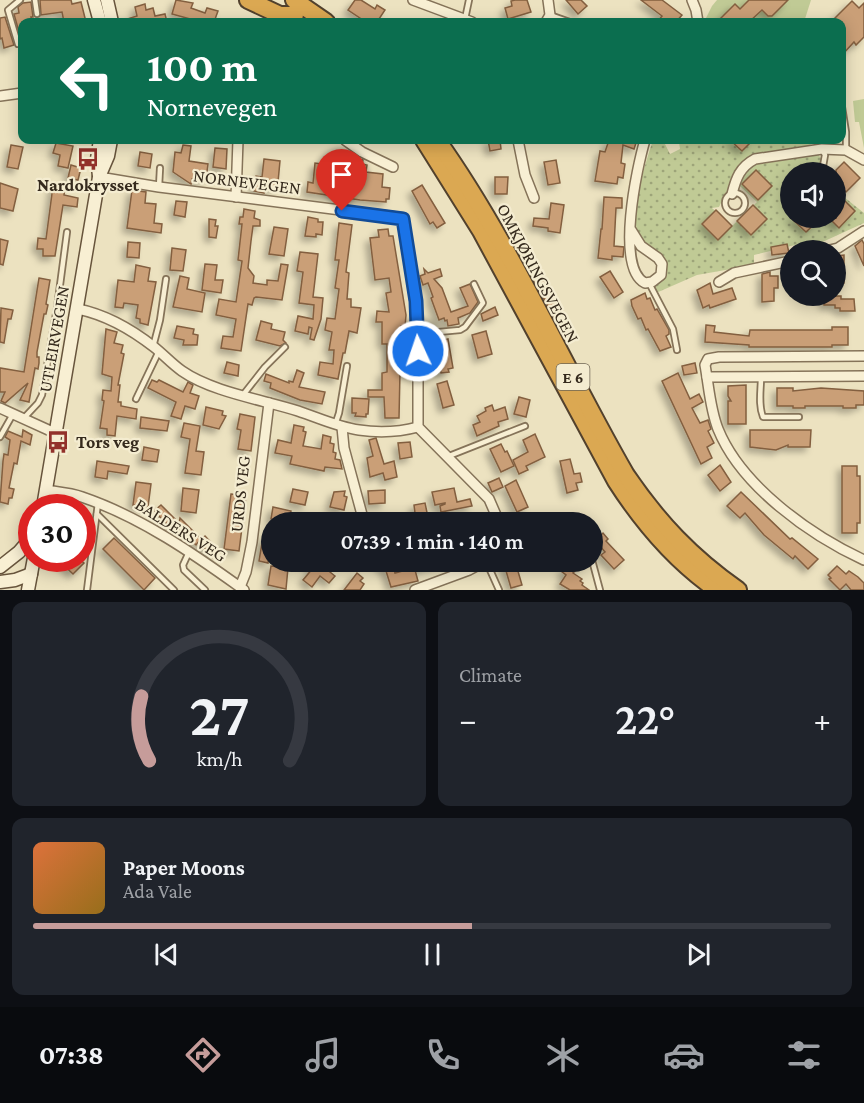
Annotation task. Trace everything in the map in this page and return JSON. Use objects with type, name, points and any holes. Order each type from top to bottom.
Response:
[{"type":"highway","points":[[248,0],[280,15],[299,8]]},
{"type":"highway","points":[[271,0],[299,8],[318,18]]},
{"type":"highway","name":"OMKJØRINGSVEGEN","points":[[427,144],[481,231],[621,490],[656,537],[680,561],[717,590]]},
{"type":"highway","name":"OMKJØRINGSVEGEN","points":[[440,144],[486,217],[626,475],[644,502],[674,537],[714,573],[738,590]]},
{"type":"main road","points":[[94,0],[99,18]]},
{"type":"main road","points":[[107,0],[111,18]]},
{"type":"main road","name":"UTLEIRVEGEN","points":[[99,144],[97,159],[99,177]]},
{"type":"main road","name":"UTLEIRVEGEN","points":[[45,494],[99,177],[110,144]]},
{"type":"main road","points":[[0,569],[18,553]]},
{"type":"main road","points":[[0,569],[15,569],[31,574]]},
{"type":"main road","points":[[0,584],[31,574]]},
{"type":"main road","points":[[28,590],[31,574]]},
{"type":"main road","points":[[0,584],[7,590]]},
{"type":"street","points":[[413,0],[454,18]]},
{"type":"street","points":[[548,18],[549,0]]},
{"type":"street","points":[[692,0],[697,18]]},
{"type":"street","points":[[0,96],[18,94]]},
{"type":"street","points":[[236,197],[238,144]]},
{"type":"street","points":[[351,144],[393,167]]},
{"type":"street","points":[[519,144],[525,175],[534,198]]},
{"type":"street","points":[[631,230],[641,246],[658,258],[662,264],[663,271],[659,278],[649,283],[641,281],[634,273],[630,254],[631,230],[633,198],[644,144]]},
{"type":"street","points":[[732,194],[740,171],[755,159],[822,149],[846,150],[864,160]]},
{"type":"street","name":"NORNEVEGEN","points":[[99,177],[403,219],[416,301],[417,334]]},
{"type":"street","points":[[846,243],[864,231]]},
{"type":"street","points":[[719,282],[734,273],[780,263]]},
{"type":"street","points":[[78,309],[123,325],[183,372],[201,381],[338,426],[375,432],[393,432],[418,426]]},
{"type":"street","points":[[417,334],[418,426],[489,499],[495,512]]},
{"type":"street","points":[[864,356],[719,357],[708,359],[705,365],[715,421],[729,451],[742,469],[804,525],[864,561]]},
{"type":"street","points":[[707,377],[864,376]]},
{"type":"street","name":"URDS VEG","points":[[242,589],[250,551],[269,403]]},
{"type":"street","points":[[0,408],[55,433]]},
{"type":"street","points":[[338,426],[361,512]]},
{"type":"street","name":"BALDERS VEG","points":[[45,490],[80,496],[153,529],[242,589]]},
{"type":"street","points":[[415,590],[464,572]]},
{"type":"lane","points":[[18,44],[8,10],[20,0]]},
{"type":"lane","points":[[35,0],[37,14]]},
{"type":"lane","points":[[468,18],[469,0]]},
{"type":"lane","points":[[845,144],[846,150]]},
{"type":"lane","points":[[822,149],[825,156],[824,162]]},
{"type":"lane","points":[[159,187],[160,168]]},
{"type":"lane","points":[[732,194],[738,194],[744,200],[744,207],[736,213],[730,212],[725,204],[727,198],[732,194]]},
{"type":"lane","name":"UTLEIRVEGEN","points":[[23,419],[38,403],[42,395],[67,232]]},
{"type":"lane","points":[[136,399],[156,349],[166,279]]},
{"type":"lane","points":[[649,283],[673,329],[677,350]]},
{"type":"lane","points":[[417,334],[460,330],[465,327],[483,303],[474,284]]},
{"type":"lane","points":[[243,395],[265,367],[285,347]]},
{"type":"lane","points":[[338,426],[347,366]]},
{"type":"lane","points":[[761,377],[760,399],[763,417],[799,417]]},
{"type":"lane","points":[[0,437],[13,414]]},
{"type":"lane","points":[[449,456],[525,426]]},
{"type":"lane","points":[[87,590],[98,503]]},
{"type":"lane","points":[[97,514],[174,590]]},
{"type":"lane","points":[[189,552],[183,565],[184,570],[205,590]]},
{"type":"lane","points":[[491,572],[499,590]]},
{"type":"lane","points":[[595,572],[600,590]]},
{"type":"green space","points":[[717,0],[811,0],[805,18],[706,18]]},
{"type":"green space","points":[[864,99],[864,148],[859,122],[855,122],[853,101]]},
{"type":"green space","points":[[652,144],[665,144],[670,154],[680,149],[679,144],[811,144],[786,149],[738,168],[719,207],[712,208],[732,226],[757,202],[740,186],[741,176],[746,169],[753,164],[775,158],[818,154],[821,162],[780,162],[780,228],[846,228],[846,199],[864,213],[864,223],[827,240],[780,240],[780,249],[754,255],[754,265],[697,275],[656,293],[655,287],[667,275],[667,268],[661,257],[639,236],[636,215],[639,188]]},
{"type":"building","points":[[40,0],[71,0],[72,4],[81,2],[85,18],[63,18],[62,12],[41,15]]},
{"type":"building","points":[[176,0],[193,3],[191,8],[205,13],[207,8],[218,11],[215,18],[186,18],[172,14]]},
{"type":"building","points":[[355,0],[361,0],[375,9],[377,5],[385,10],[380,18],[360,18],[348,10]]},
{"type":"building","points":[[527,0],[531,12],[508,18],[505,8],[512,6],[511,1]]},
{"type":"building","points":[[566,0],[581,0],[587,6],[578,14]]},
{"type":"building","points":[[641,0],[662,0],[682,15],[679,18],[660,18],[662,16]]},
{"type":"building","points":[[749,0],[788,0],[772,16],[768,16],[762,10],[753,18],[721,18],[735,4],[740,9]]},
{"type":"building","points":[[852,1],[859,8],[864,3],[864,37],[856,45],[854,42],[846,51],[846,18],[835,18]]},
{"type":"building","points":[[31,2],[33,17],[18,18],[18,28],[14,14],[19,13],[18,7],[23,3]]},
{"type":"building","points":[[145,4],[146,10],[153,8],[155,16],[165,14],[166,18],[130,18],[137,16],[135,7]]},
{"type":"building","points":[[5,17],[14,45],[4,48],[2,38],[0,39],[0,18]]},
{"type":"building","points":[[56,144],[73,146],[68,168],[58,166],[60,155],[53,153]]},
{"type":"building","points":[[489,144],[500,144],[501,149],[490,151]]},
{"type":"building","points":[[608,144],[636,144],[634,149],[623,145],[621,163],[625,164],[623,178],[618,177],[617,184],[595,181],[600,151],[605,152]]},
{"type":"building","points":[[734,144],[749,144],[742,151]]},
{"type":"building","points":[[11,145],[23,147],[18,169],[7,167]]},
{"type":"building","points":[[183,145],[191,146],[189,161],[208,164],[206,179],[192,179],[191,184],[173,172],[175,152],[181,153]]},
{"type":"building","points":[[215,148],[227,149],[226,169],[213,167]]},
{"type":"building","points":[[140,152],[152,154],[150,168],[138,166]]},
{"type":"building","points":[[344,154],[352,154],[352,157],[363,160],[362,164],[367,165],[366,172],[383,174],[382,187],[390,188],[389,199],[386,199],[386,202],[307,192],[308,182],[313,183],[315,163],[330,165],[328,182],[344,184],[346,168],[337,167],[338,155],[344,156]]},
{"type":"building","points":[[264,159],[280,161],[276,188],[264,186],[264,193],[254,191],[256,176],[262,177]]},
{"type":"building","points":[[556,160],[560,183],[548,185],[544,162]]},
{"type":"building","points":[[846,164],[860,178],[846,192]]},
{"type":"building","points":[[71,165],[81,168],[78,180],[68,178]]},
{"type":"building","points":[[756,170],[772,186],[758,200],[742,184]]},
{"type":"building","points":[[495,177],[508,177],[507,194],[495,194]]},
{"type":"building","points":[[0,183],[18,189],[13,211],[0,208]]},
{"type":"building","points":[[422,185],[445,223],[437,228],[433,222],[430,224],[412,191]]},
{"type":"building","points":[[53,186],[65,188],[64,195],[78,198],[77,207],[63,205],[55,256],[43,256],[43,249],[37,249],[38,238],[46,239]]},
{"type":"building","points":[[132,190],[146,192],[145,203],[156,204],[154,223],[162,224],[161,233],[127,228]]},
{"type":"building","points":[[604,197],[622,198],[622,208],[616,208],[614,246],[624,247],[623,257],[612,256],[612,260],[598,258]]},
{"type":"building","points":[[176,201],[187,202],[185,217],[174,215]]},
{"type":"building","points":[[846,202],[855,211],[846,221]]},
{"type":"building","points":[[551,203],[564,205],[560,233],[548,231],[548,228],[533,226],[534,218],[549,219]]},
{"type":"building","points":[[753,205],[767,219],[751,235],[737,221]]},
{"type":"building","points":[[244,209],[255,211],[254,218],[260,220],[260,226],[253,226],[248,268],[254,276],[253,283],[267,285],[267,280],[278,281],[281,264],[288,265],[282,300],[256,297],[252,305],[248,304],[241,351],[221,348],[223,336],[233,337],[236,319],[216,315],[219,299],[236,302],[242,261],[238,260],[242,224],[239,224]]},
{"type":"building","points":[[716,210],[732,226],[718,240],[702,224]]},
{"type":"building","points":[[308,217],[323,222],[322,235],[305,236]]},
{"type":"building","points":[[209,219],[216,220],[215,226],[218,226],[216,238],[209,237]]},
{"type":"building","points":[[339,223],[352,225],[346,272],[349,273],[347,299],[351,299],[351,307],[361,308],[357,333],[349,331],[338,379],[318,375],[320,362],[333,364],[334,350],[329,350],[332,332],[325,330],[327,318],[335,319],[339,289],[335,288],[339,260],[335,260]]},
{"type":"building","points":[[274,227],[288,229],[284,256],[269,254]]},
{"type":"building","points":[[388,229],[389,236],[393,236],[406,315],[405,327],[401,326],[398,360],[411,362],[411,372],[400,372],[399,418],[385,418],[384,397],[368,397],[368,390],[382,390],[382,373],[387,372],[387,344],[382,344],[382,322],[376,322],[377,311],[389,312],[386,293],[391,292],[389,278],[375,280],[370,238],[379,237],[378,230]]},
{"type":"building","points":[[0,239],[8,241],[3,265],[0,264]]},
{"type":"building","points":[[862,240],[864,244],[864,266],[855,246]]},
{"type":"building","points":[[128,242],[140,243],[139,258],[127,257]]},
{"type":"building","points":[[780,245],[780,254],[772,255],[771,247]]},
{"type":"building","points":[[172,248],[186,250],[183,271],[170,270]]},
{"type":"building","points":[[300,252],[318,254],[313,297],[323,298],[321,319],[314,340],[310,339],[312,328],[309,327],[308,334],[295,331],[298,316],[313,319],[314,305],[299,303],[303,272],[297,271]]},
{"type":"building","points":[[205,264],[217,265],[215,280],[223,280],[221,293],[202,290]]},
{"type":"building","points":[[136,265],[150,268],[148,281],[156,282],[148,325],[140,323],[140,319],[136,318],[138,305],[124,303],[123,308],[115,307],[118,280],[134,282]]},
{"type":"building","points":[[424,269],[428,273],[440,269],[442,276],[434,279],[442,288],[451,312],[468,306],[460,288],[470,284],[478,302],[470,313],[458,318],[459,324],[448,326],[444,318],[439,320],[428,283],[423,285],[420,276],[425,274]]},
{"type":"building","points":[[610,271],[623,292],[614,298],[600,277]]},
{"type":"building","points":[[770,272],[770,276],[778,276],[778,288],[774,288],[774,301],[762,302],[762,274]]},
{"type":"building","points":[[180,276],[189,278],[187,289],[205,293],[202,312],[173,307]]},
{"type":"building","points":[[545,277],[563,312],[554,317],[535,282]]},
{"type":"building","points":[[39,278],[50,280],[46,304],[48,305],[46,314],[44,314],[37,352],[38,369],[35,368],[29,402],[20,400],[28,383],[5,403],[1,401],[5,392],[0,392],[0,368],[24,372]]},
{"type":"building","points":[[710,283],[713,294],[732,288],[736,299],[710,308],[709,305],[703,308],[697,290]]},
{"type":"building","points":[[645,293],[669,330],[666,336],[671,347],[660,351],[641,318],[638,319],[631,300]]},
{"type":"building","points":[[846,299],[854,299],[855,311],[840,311],[840,308],[835,308],[835,306],[846,306]]},
{"type":"building","points":[[495,307],[498,315],[483,321],[481,314]]},
{"type":"building","points":[[1,308],[13,310],[11,319],[8,319],[4,343],[0,342]]},
{"type":"building","points":[[261,321],[272,324],[271,329],[285,332],[283,340],[286,343],[280,346],[256,340]]},
{"type":"building","points":[[706,325],[715,326],[714,332],[749,336],[750,330],[832,330],[832,327],[848,327],[848,345],[749,347],[749,345],[705,342]]},
{"type":"building","points":[[177,326],[194,329],[193,334],[198,335],[197,345],[183,345],[184,340],[174,338]]},
{"type":"building","points":[[106,329],[117,332],[114,343],[123,345],[118,402],[121,402],[121,406],[137,409],[136,419],[117,416],[115,436],[107,435],[107,429],[100,428],[104,401],[102,400],[103,390],[111,391],[112,377],[102,374]]},
{"type":"building","points":[[486,331],[492,354],[478,358],[472,335]]},
{"type":"building","points":[[448,339],[453,368],[448,369],[449,372],[441,373],[435,342]]},
{"type":"building","points":[[227,362],[239,365],[238,376],[224,373]]},
{"type":"building","points":[[695,363],[697,373],[684,375],[682,366]]},
{"type":"building","points":[[297,370],[304,373],[299,387],[325,392],[322,404],[300,400],[270,388],[271,383],[264,381],[266,374],[289,383],[289,381],[293,382]]},
{"type":"building","points":[[678,373],[690,399],[699,394],[703,402],[692,408],[700,423],[708,420],[711,429],[708,431],[714,443],[707,447],[712,458],[701,464],[662,381]]},
{"type":"building","points":[[152,380],[157,382],[159,380],[183,392],[188,382],[193,385],[190,393],[199,396],[195,409],[185,406],[181,419],[171,416],[176,402],[148,388]]},
{"type":"building","points":[[447,381],[454,405],[443,408],[437,384]]},
{"type":"building","points":[[746,385],[746,424],[728,424],[728,401],[731,401],[728,396],[728,386]]},
{"type":"building","points":[[777,388],[793,388],[793,391],[821,388],[864,391],[864,405],[856,405],[856,408],[777,406]]},
{"type":"building","points":[[519,397],[530,400],[526,417],[514,414]]},
{"type":"building","points":[[352,398],[369,399],[366,417],[355,416],[356,413],[352,413]]},
{"type":"building","points":[[492,405],[494,411],[505,407],[508,419],[498,422],[499,426],[477,436],[473,425],[480,422],[477,416]]},
{"type":"building","points":[[206,407],[223,411],[222,415],[226,416],[219,429],[203,425]]},
{"type":"building","points":[[240,414],[255,417],[251,451],[238,449],[241,430],[237,429]]},
{"type":"building","points":[[141,417],[169,421],[167,431],[140,428]]},
{"type":"building","points":[[184,423],[200,426],[196,451],[204,452],[201,475],[185,473],[190,439],[181,437]]},
{"type":"building","points":[[294,425],[304,427],[303,431],[306,432],[303,446],[321,449],[323,435],[331,437],[330,443],[334,444],[333,452],[336,453],[335,459],[340,460],[342,469],[325,467],[324,471],[290,464],[292,456],[275,453],[278,440],[291,443]]},
{"type":"building","points":[[23,430],[32,435],[30,445],[21,441],[17,464],[14,463],[9,488],[14,489],[12,498],[9,498],[8,504],[0,502],[4,454],[8,455],[10,440],[5,437],[8,431],[22,437]]},
{"type":"building","points":[[750,430],[811,430],[810,447],[788,447],[788,445],[776,450],[750,447]]},
{"type":"building","points":[[535,434],[545,457],[526,466],[528,470],[519,474],[513,460],[528,452],[523,440]]},
{"type":"building","points":[[376,438],[384,464],[394,461],[397,477],[385,480],[383,473],[370,477],[367,458],[373,456],[369,440]]},
{"type":"building","points":[[410,442],[412,457],[400,459],[398,443]]},
{"type":"building","points":[[501,444],[514,466],[501,472],[490,449]]},
{"type":"building","points":[[144,447],[159,450],[157,462],[142,460]]},
{"type":"building","points":[[570,459],[574,474],[580,473],[582,482],[576,483],[578,490],[567,493],[560,461]]},
{"type":"building","points":[[97,461],[129,466],[127,474],[108,471],[107,479],[95,477]]},
{"type":"building","points":[[720,465],[731,482],[720,491],[708,475]]},
{"type":"building","points":[[842,466],[857,466],[857,476],[860,476],[860,523],[857,523],[857,533],[842,533]]},
{"type":"building","points":[[499,478],[503,487],[492,492],[488,483]]},
{"type":"building","points":[[516,480],[528,507],[517,512],[505,486]]},
{"type":"building","points":[[136,482],[151,484],[148,507],[133,505]]},
{"type":"building","points":[[183,488],[199,490],[196,513],[181,511]]},
{"type":"building","points":[[454,488],[457,502],[470,499],[472,506],[441,512],[440,506],[445,503],[435,505],[432,492]]},
{"type":"building","points":[[293,489],[308,492],[305,505],[290,502]]},
{"type":"building","points":[[385,490],[385,503],[369,504],[368,491]]},
{"type":"building","points":[[345,491],[344,496],[347,497],[344,510],[330,507],[334,492]]},
{"type":"building","points":[[741,492],[790,539],[792,538],[818,559],[808,569],[795,556],[793,559],[764,535],[745,513],[740,518],[727,506]]},
{"type":"building","points":[[231,494],[246,496],[239,551],[224,549]]},
{"type":"building","points":[[425,503],[427,512],[415,512],[414,505]]},
{"type":"building","points":[[161,505],[175,519],[168,525],[154,511]]},
{"type":"building","points":[[273,507],[291,511],[291,512],[272,512]]},
{"type":"building","points":[[180,518],[201,539],[196,545],[178,528]]},
{"type":"building","points":[[603,533],[608,539],[606,541],[624,560],[614,569],[603,557],[605,552]]},
{"type":"building","points":[[205,536],[218,550],[212,556],[199,542]]},
{"type":"building","points":[[114,538],[155,578],[144,590],[103,549]]},
{"type":"building","points":[[837,566],[846,574],[849,571],[858,577],[864,583],[864,590],[851,590],[846,584],[840,590],[828,575]]},
{"type":"building","points":[[270,572],[288,572],[286,589],[268,585]]},
{"type":"building","points":[[310,572],[330,572],[335,576],[329,583],[320,576],[312,587],[303,580]]},
{"type":"building","points":[[386,572],[416,572],[418,581],[391,587]]},
{"type":"building","points":[[506,572],[518,572],[522,585],[511,588]]},
{"type":"building","points":[[562,572],[574,572],[582,579],[580,581],[582,585],[589,590],[570,590],[560,584],[566,575]]},
{"type":"building","points":[[357,573],[363,578],[360,581],[364,584],[360,590],[344,590]]},
{"type":"place","name":"Nardokrysset","points":[[88,159]]},
{"type":"place","name":"Tors veg","points":[[58,442]]},
{"type":"route","points":[[342,211],[403,219],[416,301],[418,351]]}]
